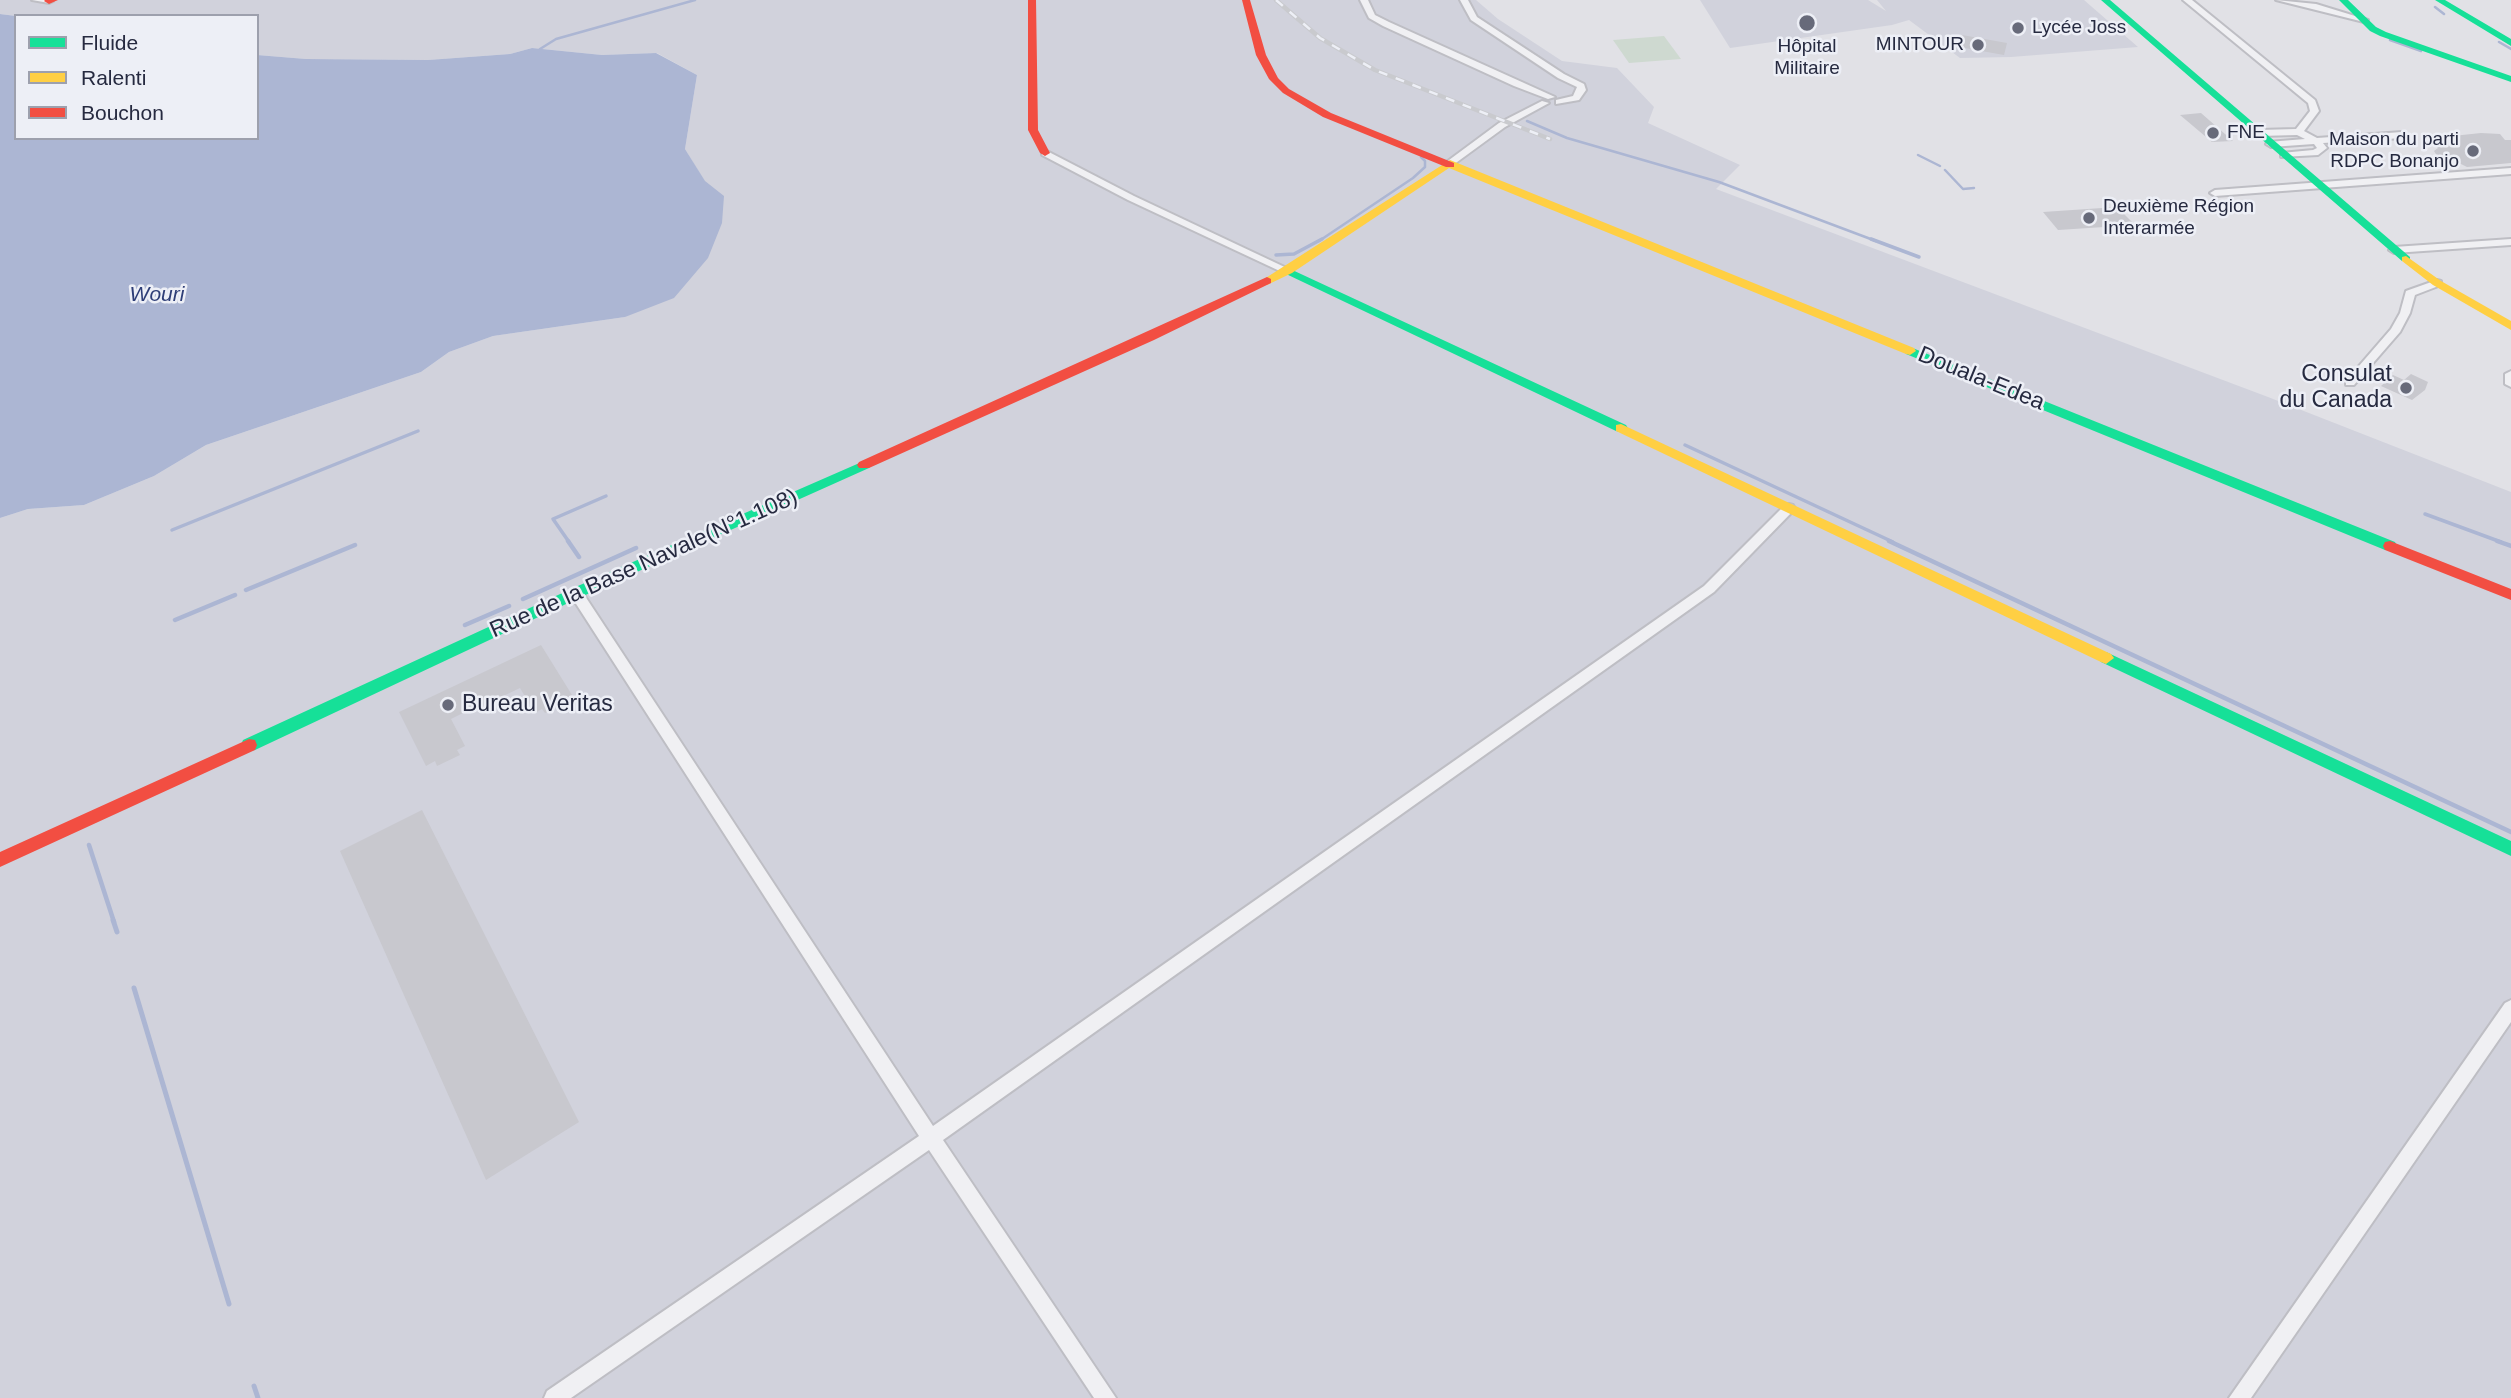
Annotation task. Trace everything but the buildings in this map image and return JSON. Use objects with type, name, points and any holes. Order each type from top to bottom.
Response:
[{"type":"main road","points":[[49,1],[54,0]]},
{"type":"main road","points":[[1032,0],[1033,130],[1045,153]]},
{"type":"main road","name":"Douala-Edea","points":[[1246,0],[1261,55],[1274,79],[1286,91],[1342,122],[1450,163],[2511,595]]},
{"type":"main road","points":[[2105,0],[2394,250],[2437,283],[2511,326]]},
{"type":"main road","points":[[2343,0],[2373,29],[2393,39],[2511,79]]},
{"type":"main road","points":[[2439,0],[2511,43]]},
{"type":"main road","points":[[2456,0],[2511,33]]},
{"type":"main road","points":[[1288,271],[1450,163]]},
{"type":"main road","points":[[1288,271],[2511,849]]},
{"type":"main road","name":"Rue de la Base Navale(N°1.108)","points":[[0,860],[576,593],[1150,337],[1288,271]]},
{"type":"street","points":[[36,0],[49,1]]},
{"type":"street","points":[[1364,0],[1372,16],[1386,24],[1517,85],[1550,100],[1576,98],[1582,90],[1578,82],[1561,76],[1474,18],[1464,0]]},
{"type":"street","points":[[2187,0],[2312,102],[2315,111],[2299,132],[2271,144]]},
{"type":"street","points":[[2280,0],[2316,6],[2364,20]]},
{"type":"street","points":[[2316,6],[2343,0]]},
{"type":"street","points":[[1450,163],[1502,125],[1550,100],[1564,83],[1561,76]]},
{"type":"street","points":[[2271,144],[2320,151],[2322,148],[2316,141],[2299,132]]},
{"type":"street","points":[[2271,144],[2402,135]]},
{"type":"street","points":[[1045,153],[1131,198],[1288,271]]},
{"type":"street","points":[[2215,193],[2511,171]]},
{"type":"street","points":[[2394,250],[2511,242]]},
{"type":"street","points":[[2350,383],[2396,330],[2410,293],[2437,283]]},
{"type":"street","points":[[2511,374],[2511,384]]},
{"type":"street","points":[[554,1398],[930,1138],[1709,589],[1789,508]]},
{"type":"street","points":[[576,593],[930,1138],[1107,1398]]},
{"type":"street","points":[[2239,1398],[2511,1008]]},
{"type":"shaded area","points":[[0,0],[1476,0],[1498,19],[1562,61],[1617,68],[1654,107],[1648,123],[1740,165],[1716,189],[2268,397],[2511,492],[2511,1398],[0,1398],[0,518],[28,509],[84,505],[154,476],[206,445],[421,372],[449,352],[493,336],[625,317],[705,182],[685,149],[697,75],[657,53],[602,55],[532,48],[510,54],[428,60],[306,59],[259,55],[259,14],[0,14]]},
{"type":"shaded area","name":"Lycée Joss","points":[[1700,0],[1868,0],[1886,11],[1877,0],[2084,0],[2138,47],[2011,57],[1960,58],[1909,20],[1892,25],[1730,48]]},
{"type":"shaded area","points":[[1664,36],[1681,59],[1629,63],[1613,40]]},
{"type":"water","name":"Wouri","points":[[0,14],[14,16],[14,140],[259,140],[259,55],[306,59],[428,60],[510,54],[532,48],[602,55],[656,53],[697,75],[685,149],[705,181],[724,196],[722,223],[708,258],[674,298],[625,317],[493,336],[449,352],[421,372],[206,445],[154,476],[84,505],[28,509],[0,518]]},
{"type":"waterway","points":[[540,49],[556,39],[695,0]]},
{"type":"waterway","points":[[2435,7],[2444,14]]},
{"type":"waterway","points":[[2390,40],[2421,51]]},
{"type":"waterway","points":[[2499,42],[2511,49]]},
{"type":"waterway","points":[[1527,121],[1567,138],[1719,182],[1876,241]]},
{"type":"waterway","points":[[1918,155],[1940,166]]},
{"type":"waterway","points":[[1322,239],[1413,178],[1425,167],[1425,161],[1421,157]]},
{"type":"waterway","points":[[1945,170],[1963,189],[1974,188]]},
{"type":"waterway","points":[[1276,255],[1294,254],[1322,239]]},
{"type":"waterway","points":[[1871,239],[1919,257]]},
{"type":"waterway","points":[[172,530],[418,431]]},
{"type":"waterway","points":[[1685,445],[1893,542]]},
{"type":"waterway","points":[[569,542],[553,519],[606,496]]},
{"type":"waterway","points":[[2425,514],[2501,542]]},
{"type":"waterway","points":[[568,541],[579,557]]},
{"type":"waterway","points":[[1889,541],[2511,832]]},
{"type":"waterway","points":[[2497,541],[2511,546]]},
{"type":"waterway","points":[[246,590],[355,545]]},
{"type":"waterway","points":[[523,599],[636,548]]},
{"type":"waterway","points":[[175,620],[235,595]]},
{"type":"waterway","points":[[465,625],[509,606]]},
{"type":"waterway","points":[[89,845],[114,922]]},
{"type":"waterway","points":[[113,920],[117,932]]},
{"type":"waterway","points":[[134,988],[229,1304]]},
{"type":"waterway","points":[[254,1386],[258,1398]]},
{"type":"railway","points":[[1276,0],[1320,38],[1375,70],[1550,139]]},
{"type":"traffic: fast","points":[[2105,0],[2406,259]]},
{"type":"traffic: fast","points":[[2343,0],[2373,29],[2383,34],[2511,79]]},
{"type":"traffic: fast","points":[[2439,0],[2511,43]]},
{"type":"traffic: fast","points":[[1288,271],[1621,428]]},
{"type":"traffic: fast","points":[[1910,351],[2390,546]]},
{"type":"traffic: fast","points":[[249,745],[576,593],[864,465]]},
{"type":"traffic: fast","points":[[2106,658],[2511,849]]},
{"type":"traffic: slow","points":[[1267,281],[1288,271],[1450,163]]},
{"type":"traffic: slow","points":[[1450,165],[1910,351]]},
{"type":"traffic: slow","points":[[2406,259],[2437,283],[2511,326]]},
{"type":"traffic: slow","points":[[1621,428],[2106,658]]},
{"type":"traffic: jam","points":[[49,1],[54,0]]},
{"type":"traffic: jam","points":[[1032,0],[1033,130],[1045,153]]},
{"type":"traffic: jam","points":[[1246,0],[1261,55],[1274,79],[1286,91],[1327,115],[1450,165]]},
{"type":"traffic: jam","points":[[864,465],[1150,337],[1267,281]]},
{"type":"traffic: jam","points":[[2390,546],[2511,595]]},
{"type":"traffic: jam","points":[[0,860],[249,745]]},
{"type":"place","name":"Hôpital Militaire","points":[[1807,23]]},
{"type":"place","name":"Lycée Joss","points":[[2018,28]]},
{"type":"place","name":"MINTOUR","points":[[1978,45]]},
{"type":"place","name":"FNE","points":[[2213,133]]},
{"type":"place","name":"Maison du parti RDPC Bonanjo","points":[[2473,151]]},
{"type":"place","name":"Deuxième Région Interarmée","points":[[2089,218]]},
{"type":"place","name":"Consulat du Canada","points":[[2406,388]]},
{"type":"place","name":"Bureau Veritas","points":[[448,705]]}]
